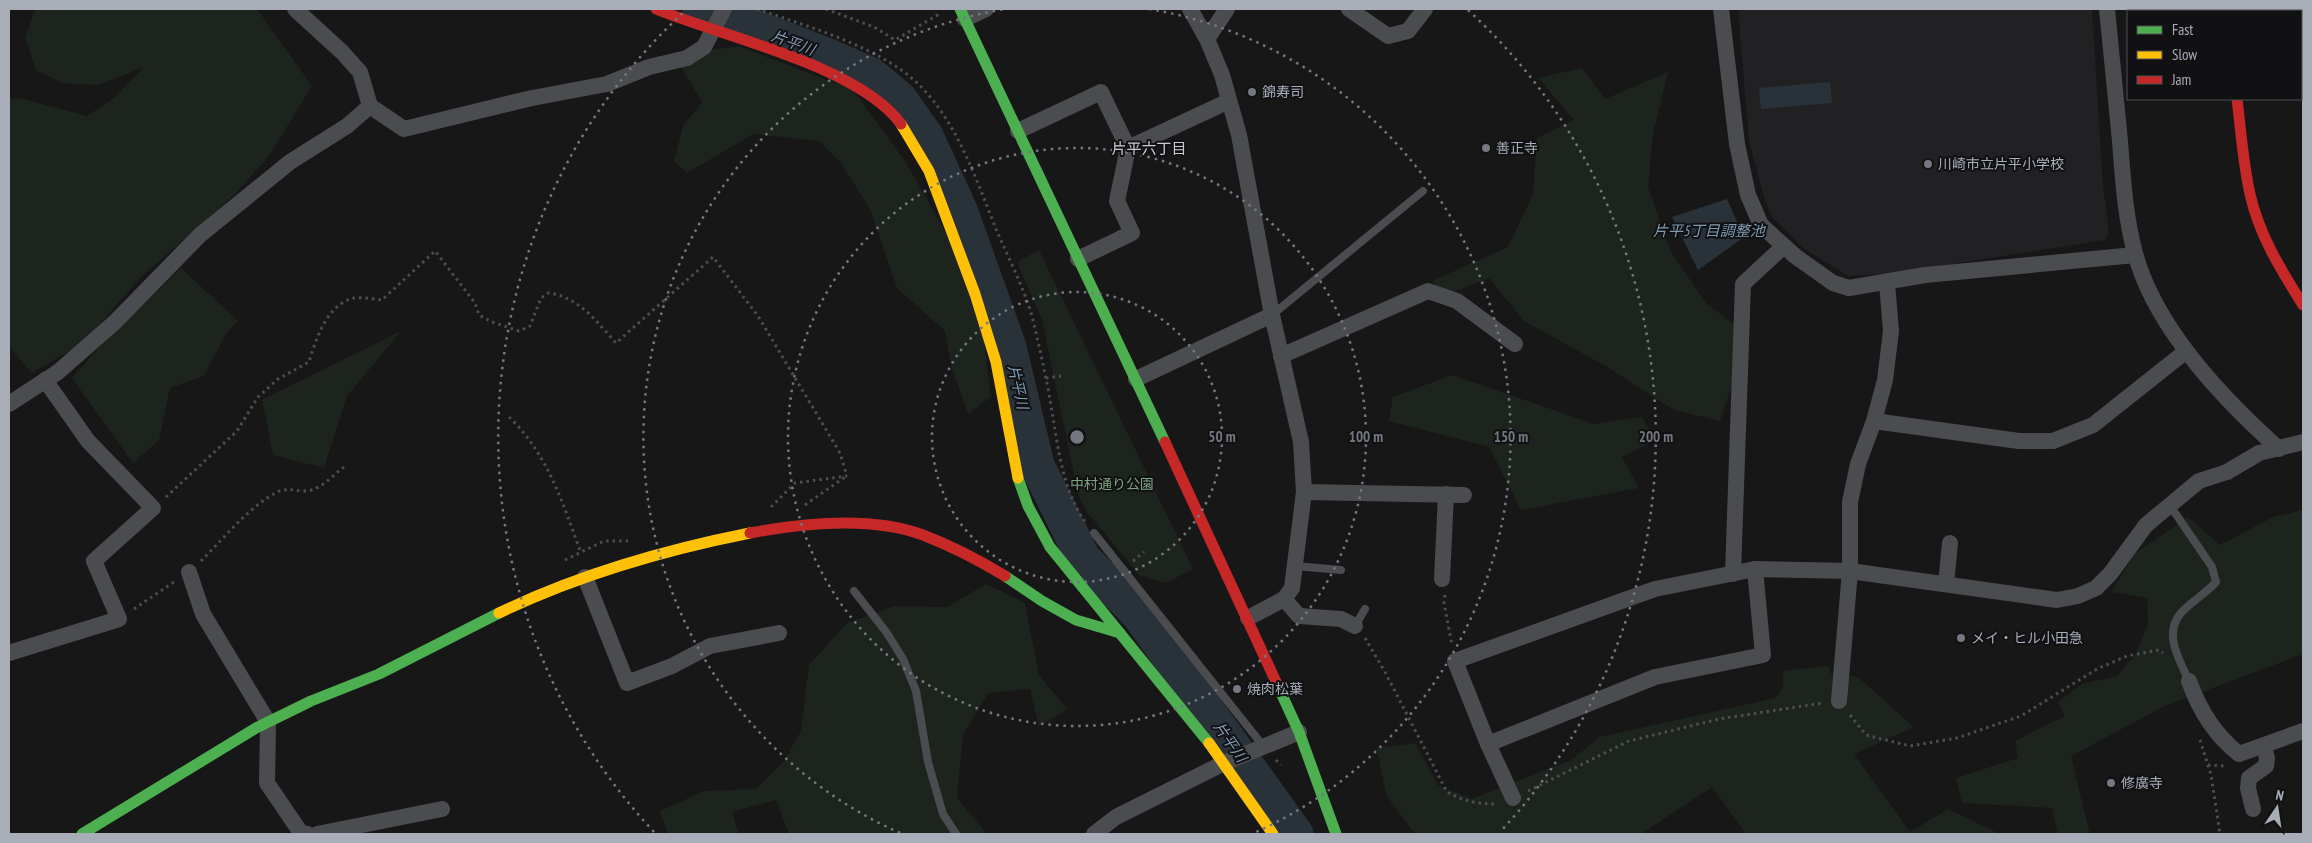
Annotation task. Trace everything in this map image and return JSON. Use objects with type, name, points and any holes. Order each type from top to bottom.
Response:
[{"type":"street","points":[[295,9],[342,52],[360,72],[370,106],[404,129],[532,98],[607,84],[648,67],[687,58],[704,47],[724,9]]},
{"type":"street","points":[[656,9],[715,27],[836,76],[889,108],[908,133],[925,163],[962,255],[988,330],[999,371],[1012,454],[1021,492],[1037,527],[1060,559],[1120,633],[1231,760],[1273,834]]},
{"type":"street","points":[[986,9],[962,14],[1248,618],[1299,732],[1336,834]]},
{"type":"street","points":[[1190,9],[1208,39],[1239,135],[1272,315],[1301,442],[1304,492],[1292,588],[1284,599],[1248,618]]},
{"type":"street","points":[[1208,39],[1227,9]]},
{"type":"street","points":[[1349,9],[1388,36],[1408,31],[1424,9]]},
{"type":"street","points":[[1721,9],[1737,144],[1748,195],[1761,226],[1833,283],[1849,288],[1925,275],[2135,255]]},
{"type":"street","points":[[2107,9],[2121,83],[2126,214],[2135,255],[2147,285],[2186,352],[2248,422],[2279,449]]},
{"type":"street","points":[[1018,131],[1101,92],[1128,148],[1117,201],[1132,233],[1078,259]]},
{"type":"street","points":[[2237,100],[2245,164],[2254,209],[2271,251],[2303,305]]},
{"type":"street","points":[[1128,148],[1229,101]]},
{"type":"street","points":[[9,404],[58,372],[115,322],[200,235],[290,162],[347,126],[370,106]]},
{"type":"street","points":[[1733,574],[1743,284],[1784,246]]},
{"type":"street","points":[[1839,701],[1850,571],[1850,502],[1858,464],[1874,421],[1884,380],[1891,331],[1887,283]]},
{"type":"street","points":[[1281,356],[1428,291],[1457,301],[1515,344]]},
{"type":"street","points":[[1136,379],[1272,315]]},
{"type":"street","points":[[1874,421],[2019,441],[2053,441],[2093,425],[2186,352]]},
{"type":"street","points":[[9,653],[118,619],[94,561],[153,508],[88,442],[46,380]]},
{"type":"street","points":[[1513,798],[1488,744],[1455,661],[1655,589],[1755,569],[1850,571],[2057,600],[2078,596],[2096,588],[2110,574],[2146,525],[2168,504],[2199,481],[2227,472],[2259,453],[2303,442]]},
{"type":"street","points":[[1304,492],[1464,495]]},
{"type":"street","points":[[1442,578],[1446,494]]},
{"type":"street","points":[[82,834],[268,722],[311,701],[379,674],[510,608],[566,583],[682,548],[788,526],[840,524],[883,526],[923,535],[1004,575],[1042,601],[1076,620],[1120,633]]},
{"type":"street","points":[[1946,584],[1950,543]]},
{"type":"street","points":[[1488,744],[1655,677],[1763,655],[1755,569]]},
{"type":"street","points":[[189,572],[204,614],[268,722],[267,783],[303,834]]},
{"type":"street","points":[[584,577],[627,683],[672,666],[710,646],[779,633]]},
{"type":"street","points":[[1284,599],[1300,616],[1341,619],[1355,626]]},
{"type":"street","points":[[2189,681],[2196,703],[2227,745],[2239,754],[2264,747],[2303,731]]},
{"type":"street","points":[[1094,834],[1116,817],[1231,760],[1299,732]]},
{"type":"street","points":[[2253,809],[2248,788],[2250,778],[2266,766],[2267,758],[2264,747]]},
{"type":"street","points":[[318,834],[442,809]]},
{"type":"lane","points":[[1272,315],[1423,191]]},
{"type":"lane","points":[[2168,504],[2212,567],[2216,582],[2207,592],[2185,608],[2176,621],[2172,642],[2189,681]]},
{"type":"lane","points":[[1094,533],[1259,749]]},
{"type":"lane","points":[[1295,566],[1341,570]]},
{"type":"lane","points":[[854,591],[887,633],[903,659],[916,691],[928,762],[943,814],[956,834]]},
{"type":"lane","points":[[1355,626],[1365,610]]},
{"type":"path","points":[[826,9],[874,27],[895,40],[942,12],[962,14]]},
{"type":"path","points":[[153,508],[237,431],[258,397],[278,379],[309,362],[317,337],[334,309],[354,298],[382,300],[436,251],[475,303],[479,316],[519,331],[530,326],[541,298],[548,292],[559,294],[587,311],[616,342],[713,256],[758,316],[840,453],[846,476]]},
{"type":"path","points":[[1046,378],[1061,376]]},
{"type":"path","points":[[509,417],[525,432],[539,452],[556,486],[581,553]]},
{"type":"path","points":[[118,619],[189,572],[234,526],[276,492],[288,489],[306,491],[321,485],[344,467]]},
{"type":"path","points":[[765,511],[776,504],[783,493],[795,483],[846,476]]},
{"type":"path","points":[[788,526],[796,510],[846,476]]},
{"type":"path","points":[[1442,578],[1448,578],[1444,603],[1455,661]]},
{"type":"path","points":[[1355,626],[1362,633],[1385,672],[1447,792],[1461,800],[1480,804],[1497,804],[1513,798],[1628,741],[1719,719],[1839,701],[1866,735],[1910,746],[1958,738],[2021,716],[2097,669],[2127,656],[2159,650],[2169,659]]},
{"type":"path","points":[[2199,733],[2211,775],[2220,834]]},
{"type":"shaded area","name":"川崎市立片平小学校","points":[[1738,9],[2092,9],[2103,187],[2109,232],[2105,240],[1888,274],[1848,276],[1803,248],[1772,217],[1764,197],[1749,141]]},
{"type":"green space","points":[[35,9],[257,9],[312,86],[269,156],[232,197],[140,278],[93,332],[69,351],[32,373],[9,347],[9,99],[19,98],[87,116],[114,98],[144,67],[99,85],[63,83],[36,70],[25,38]]},
{"type":"green space","points":[[739,46],[853,90],[905,161],[953,245],[982,325],[991,397],[968,414],[952,368],[945,331],[897,288],[871,211],[841,163],[819,141],[753,134],[687,173],[674,161],[683,126],[702,102],[674,55]]},
{"type":"green space","points":[[1582,68],[1605,99],[1668,72],[1653,134],[1648,187],[1672,254],[1707,304],[1748,335],[1720,421],[1674,410],[1604,365],[1524,321],[1489,278],[1443,296],[1432,281],[1508,247],[1533,194],[1537,138],[1574,120],[1538,78]]},
{"type":"green space","name":"中村通り公園","points":[[1039,250],[1193,569],[1166,583],[1140,576],[1087,512],[1078,494],[1042,319],[1017,262]]},
{"type":"green space","points":[[181,268],[238,321],[227,332],[204,376],[170,388],[159,440],[133,463],[72,378],[105,341]]},
{"type":"green space","points":[[401,331],[347,396],[324,468],[273,455],[262,400]]},
{"type":"green space","points":[[1452,375],[1594,424],[1642,417],[1655,440],[1622,457],[1639,488],[1521,510],[1489,447],[1389,421],[1393,397]]},
{"type":"green space","points":[[2303,510],[2303,654],[2165,706],[2071,756],[2090,834],[2058,834],[2052,808],[1962,803],[1956,778],[2018,758],[2015,741],[2065,716],[2058,702],[2082,684],[2117,676],[2136,654],[2148,623],[2147,598],[2111,592],[2134,554],[2188,517],[2220,545],[2273,517]]},
{"type":"green space","points":[[986,584],[1025,603],[1039,675],[1067,709],[1039,727],[1030,689],[988,693],[963,735],[957,798],[987,834],[789,834],[776,800],[732,812],[739,834],[668,834],[660,811],[704,791],[756,789],[784,761],[801,731],[809,665],[847,623],[895,606],[947,607]]},
{"type":"green space","points":[[1828,666],[1831,674],[1858,677],[1914,727],[1854,754],[1910,832],[1948,809],[2000,834],[1746,834],[1712,787],[1641,834],[1415,834],[1386,795],[1377,748],[1415,743],[1438,785],[1472,799],[1571,760],[1600,737],[1775,698],[1783,687],[1783,671]]},
{"type":"water","points":[[1830,82],[1832,103],[1761,109],[1759,88]]},
{"type":"water","name":"片平5丁目調整池","points":[[1727,199],[1744,237],[1698,270],[1672,217]]},
{"type":"waterway","name":"片平川","points":[[700,9],[755,27],[870,74],[900,99],[926,136],[960,210],[1009,347],[1037,465],[1083,558],[1139,615],[1296,834]]},
{"type":"traffic: fast","points":[[960,9],[1165,442]]},
{"type":"traffic: fast","points":[[1018,478],[1028,506],[1050,547],[1209,743]]},
{"type":"traffic: fast","points":[[1005,576],[1042,601],[1076,620],[1120,633]]},
{"type":"traffic: fast","points":[[82,834],[256,728],[311,701],[379,674],[499,613]]},
{"type":"traffic: fast","points":[[1277,684],[1299,732],[1336,834]]},
{"type":"traffic: slow","points":[[901,124],[929,171],[975,294],[996,362],[1018,478]]},
{"type":"traffic: slow","points":[[499,613],[590,575],[686,547],[750,533]]},
{"type":"traffic: slow","points":[[1209,743],[1273,834]]},
{"type":"traffic: jam","points":[[656,9],[788,55],[823,70],[855,86],[881,104],[901,124]]},
{"type":"traffic: jam","points":[[2237,100],[2246,171],[2254,209],[2272,252],[2303,305]]},
{"type":"traffic: jam","points":[[1165,442],[1277,684]]},
{"type":"traffic: jam","points":[[750,533],[815,524],[860,523],[882,525],[903,529],[933,539],[1005,576]]},
{"type":"place","name":"錦寿司","points":[[1252,92]]},
{"type":"place","name":"善正寺","points":[[1486,148]]},
{"type":"place","name":"川崎市立片平小学校","points":[[1928,164]]},
{"type":"place","name":"メイ・ヒル小田急","points":[[1961,638]]},
{"type":"place","name":"焼肉松葉","points":[[1237,689]]},
{"type":"place","name":"修廣寺","points":[[2111,783]]},
{"type":"district","name":"片平六丁目","points":[[1149,149]]}]
